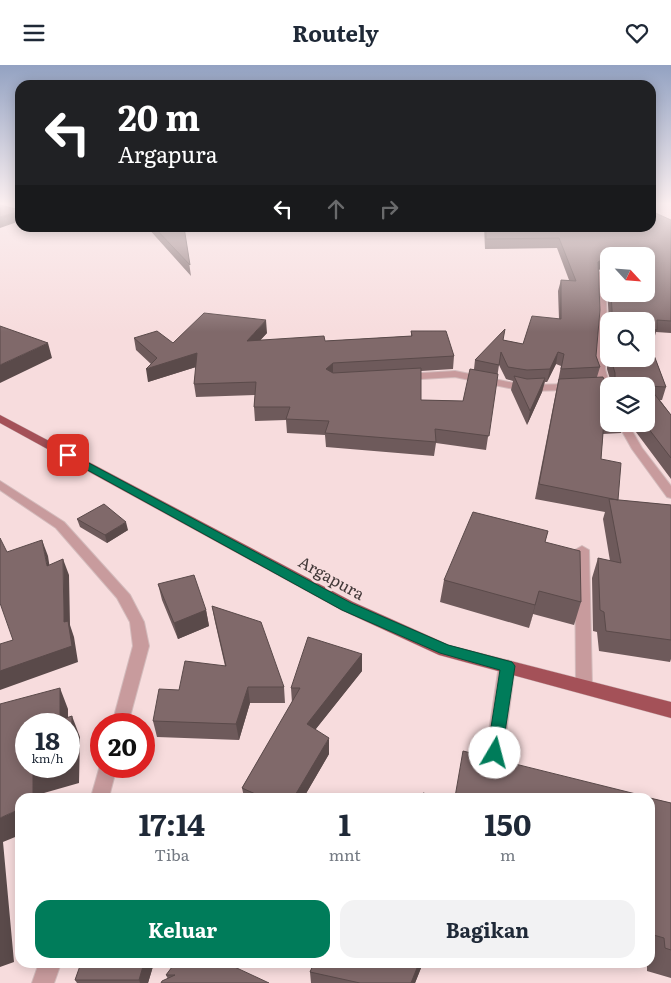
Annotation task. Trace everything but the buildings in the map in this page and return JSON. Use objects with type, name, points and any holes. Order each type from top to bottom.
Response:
[{"type":"highway","name":"Argapura","points":[[0,418],[347,606],[445,649],[671,709]]},
{"type":"street","points":[[594,386],[600,369],[603,303]]},
{"type":"street","points":[[399,377],[455,374],[524,388],[594,386],[600,391]]},
{"type":"street","points":[[627,432],[637,449],[671,494]]},
{"type":"street","points":[[0,485],[60,525],[123,595],[137,622],[141,646],[123,713]]},
{"type":"street","points":[[582,550],[584,686]]},
{"type":"street","points":[[492,771],[508,666]]},
{"type":"street","points":[[101,793],[105,778]]},
{"type":"street","points":[[44,983],[48,968]]},
{"type":"route","points":[[68,455],[347,606],[390,627],[445,649],[508,666],[495,753]]}]
